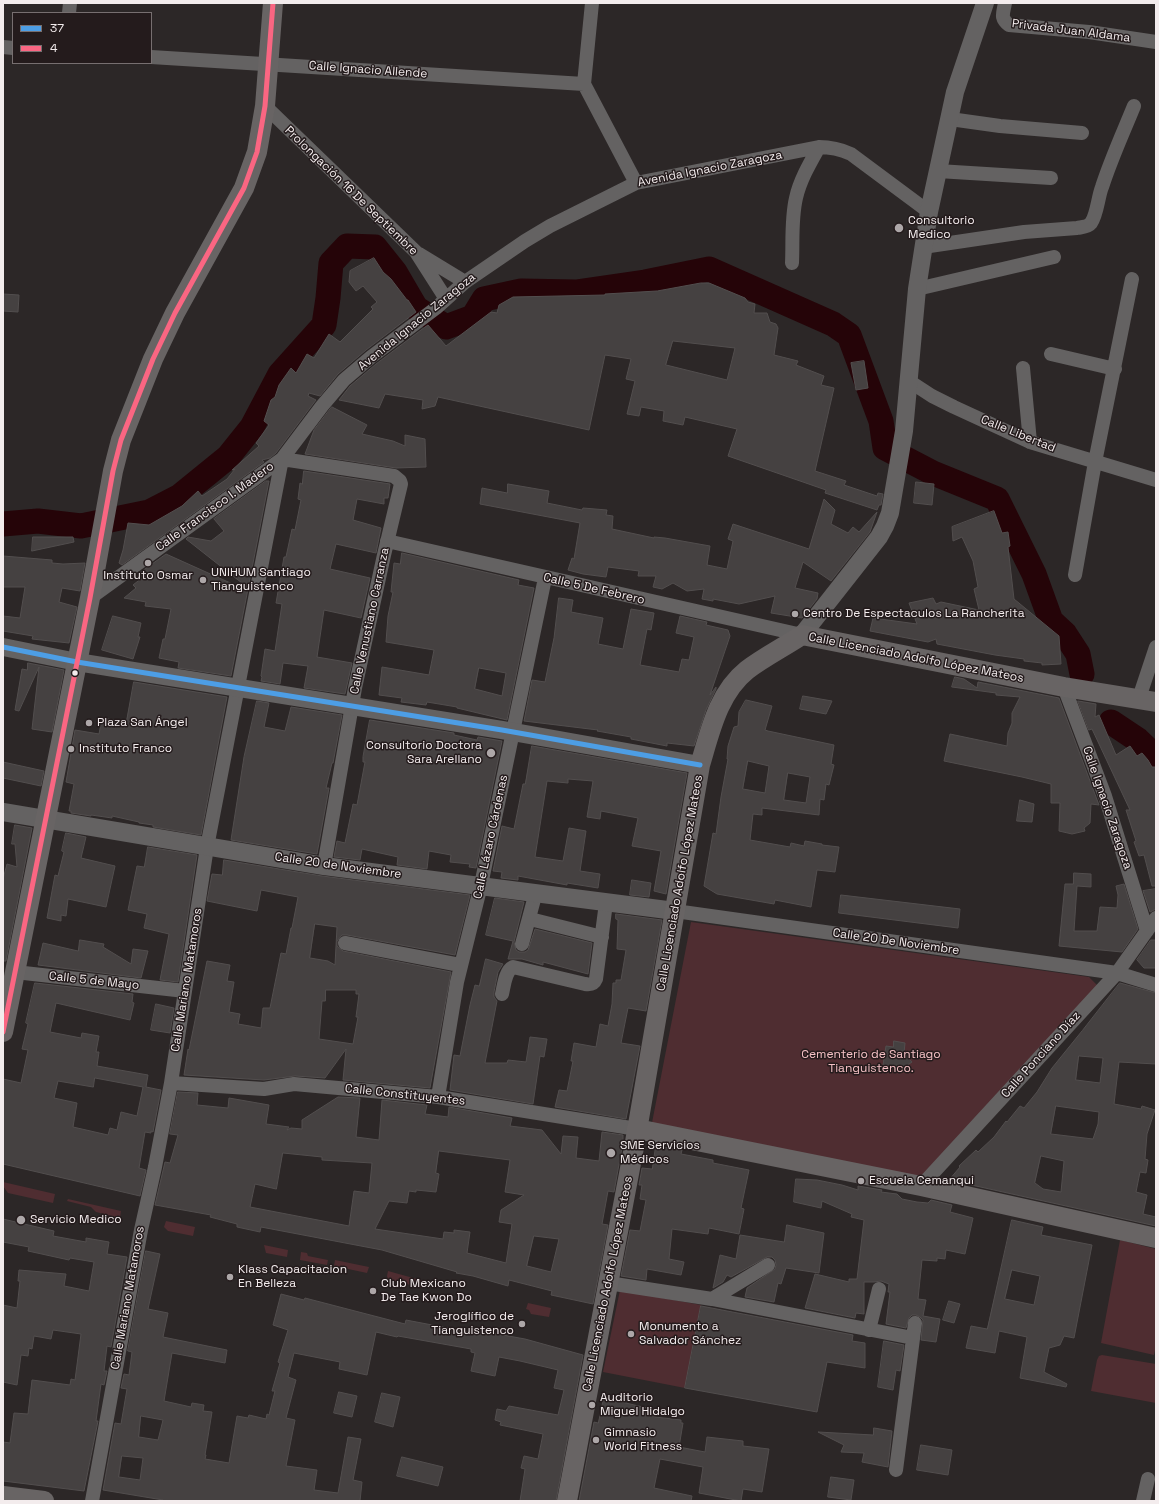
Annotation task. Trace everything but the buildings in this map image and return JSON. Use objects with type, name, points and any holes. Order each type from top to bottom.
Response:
[{"type":"main road","points":[[3,1032],[9,971],[46,819],[102,537],[113,471],[121,440],[153,359],[175,313],[244,188],[257,152],[264,106],[273,3]]},
{"type":"main road","name":"Calle Licenciado Adolfo López Mateos","points":[[567,1501],[637,1128],[700,765],[714,718],[727,692],[746,671],[802,635],[1064,687],[1147,700]]},
{"type":"main road","points":[[637,1128],[921,1186],[1156,1238]]},
{"type":"main road","points":[[3,1496],[44,1501]]},
{"type":"street","points":[[592,3],[584,84],[636,183]]},
{"type":"street","points":[[802,635],[879,537],[890,513],[904,431],[918,289],[929,212],[955,92],[985,3]]},
{"type":"street","name":"Privada Juan Aldama","points":[[1005,3],[1002,15],[1004,21],[1009,26],[1089,32],[1156,42]]},
{"type":"street","name":"Calle Ignacio Allende","points":[[152,57],[584,84]]},
{"type":"street","name":"Prolongación 16 De Septiembre","points":[[264,106],[416,252],[441,303]]},
{"type":"street","points":[[923,247],[1024,232],[1085,227],[1090,224],[1094,218],[1106,175],[1134,106]]},
{"type":"street","points":[[950,119],[1000,126],[1082,133]]},
{"type":"street","points":[[792,263],[793,222],[796,198],[805,174],[819,147]]},
{"type":"street","name":"Avenida Ignacio Zaragoza","points":[[282,459],[322,406],[344,380],[371,357],[441,303],[465,282],[526,240],[550,226],[636,183],[819,147],[832,147],[851,154],[929,212]]},
{"type":"street","points":[[938,171],[1051,178]]},
{"type":"street","points":[[416,252],[465,282]]},
{"type":"street","points":[[918,289],[1054,257]]},
{"type":"street","points":[[1075,575],[1095,462],[1132,279]]},
{"type":"street","points":[[1051,354],[1115,369]]},
{"type":"street","points":[[1023,368],[1030,442]]},
{"type":"street","name":"Calle Libertad","points":[[909,381],[932,396],[1030,442],[1156,480]]},
{"type":"street","name":"Calle Venustiano Carranza","points":[[282,459],[394,476],[400,481],[401,484],[351,707],[324,866]]},
{"type":"street","name":"Calle Francisco I. Madero","points":[[90,598],[282,459]]},
{"type":"street","name":"Calle Mariano Matamoros","points":[[92,1501],[141,1230],[171,1083],[207,847],[282,459]]},
{"type":"street","name":"Calle 5 De Febrero","points":[[387,541],[802,635]]},
{"type":"street","name":"Calle Lázaro Cárdenas","points":[[438,1097],[460,965],[481,885],[545,578]]},
{"type":"street","points":[[3,647],[77,662],[514,732],[700,765]]},
{"type":"street","points":[[1147,700],[1156,647]]},
{"type":"street","name":"Calle Ignacio Zaragoza","points":[[1064,687],[1105,796],[1147,931]]},
{"type":"street","name":"Calle 20 de Noviembre","points":[[3,812],[324,866],[675,911]]},
{"type":"street","points":[[522,944],[530,919],[536,892]]},
{"type":"street","points":[[502,994],[508,972],[514,967],[590,985],[594,983],[596,979],[606,903]]},
{"type":"street","name":"Calle 20 De Noviembre","points":[[675,911],[1117,972]]},
{"type":"street","name":"Calle Ponciano Díaz","points":[[921,1186],[1117,972],[1156,918]]},
{"type":"street","points":[[530,919],[602,937]]},
{"type":"street","points":[[345,943],[460,965]]},
{"type":"street","name":"Calle 5 de Mayo","points":[[9,971],[185,991]]},
{"type":"street","points":[[1117,972],[1156,986]]},
{"type":"street","name":"Calle Constituyentes","points":[[171,1083],[264,1089],[294,1084],[438,1097],[637,1128]]},
{"type":"street","points":[[712,1299],[768,1265]]},
{"type":"street","points":[[608,1283],[712,1299],[914,1338]]},
{"type":"street","points":[[869,1330],[879,1289]]},
{"type":"street","points":[[896,1470],[916,1323]]},
{"type":"street","points":[[1143,1501],[1148,1480]]},
{"type":"green space","name":"Cementerio de Santiago Tianguistenco.","points":[[691,922],[1089,977],[1098,986],[921,1182],[650,1133]]},
{"type":"green space","points":[[3,1182],[55,1194],[53,1203],[8,1193],[3,1186]]},
{"type":"green space","points":[[68,1199],[121,1211],[120,1218],[96,1212],[91,1207],[67,1201]]},
{"type":"green space","points":[[166,1221],[195,1227],[193,1236],[168,1231],[164,1227]]},
{"type":"green space","points":[[1120,1240],[1156,1249],[1156,1346],[1154,1355],[1101,1343]]},
{"type":"green space","points":[[264,1245],[288,1250],[287,1257],[266,1253]]},
{"type":"green space","points":[[301,1252],[307,1253],[308,1256],[328,1260],[327,1265],[300,1260]]},
{"type":"green space","points":[[335,1260],[369,1267],[367,1273],[334,1266]]},
{"type":"green space","points":[[388,1271],[424,1281],[422,1288],[388,1279]]},
{"type":"green space","points":[[620,1290],[701,1305],[685,1388],[603,1372]]},
{"type":"green space","points":[[528,1303],[551,1308],[549,1317],[531,1314],[529,1310],[526,1309]]},
{"type":"green space","points":[[1102,1355],[1156,1364],[1156,1403],[1091,1391],[1097,1360],[1099,1356]]},
{"type":"waterway","points":[[3,524],[38,521],[81,526],[149,512],[180,496],[228,457],[252,427],[280,374],[324,325],[331,263],[347,246],[375,247],[395,272],[416,308],[446,327],[473,317],[484,299],[521,291],[576,292],[645,282],[709,269],[833,324],[849,335],[881,421],[885,448],[933,473],[997,499],[1034,574],[1051,621],[1065,634],[1078,654],[1082,674]]},
{"type":"waterway","points":[[1111,722],[1138,740],[1156,757]]},
{"type":"transit line","name":"4","points":[[3,1032],[90,598],[113,471],[121,440],[153,359],[175,313],[244,188],[257,152],[265,106],[273,3]]},
{"type":"transit line","name":"37","points":[[3,647],[77,662],[502,730],[700,765]]},
{"type":"place","name":"Consultorio Medico","points":[[899,228]]},
{"type":"place","name":"Instituto Osmar","points":[[148,563]]},
{"type":"place","name":"UNIHUM Santiago Tianguistenco","points":[[203,580]]},
{"type":"place","name":"Centro De Espectaculos La Rancherita","points":[[795,614]]},
{"type":"place","name":"Plaza San Ángel","points":[[89,723]]},
{"type":"place","name":"Instituto Franco","points":[[71,749]]},
{"type":"place","name":"Consultorio Doctora Sara Arellano","points":[[491,753]]},
{"type":"place","name":"SME Servicios Médicos","points":[[611,1153]]},
{"type":"place","name":"Escuela Cemanqui","points":[[861,1181]]},
{"type":"place","name":"Servicio Medico","points":[[21,1220]]},
{"type":"place","name":"Klass Capacitacion En Belleza","points":[[230,1277]]},
{"type":"place","name":"Club Mexicano De Tae Kwon Do","points":[[373,1291]]},
{"type":"place","name":"Jeroglífico de Tianguistenco","points":[[522,1324]]},
{"type":"place","name":"Monumento a Salvador Sánchez","points":[[631,1334]]},
{"type":"place","name":"Auditorio Miguel Hidalgo","points":[[592,1405]]},
{"type":"place","name":"Gimnasio World Fitness","points":[[596,1440]]}]
